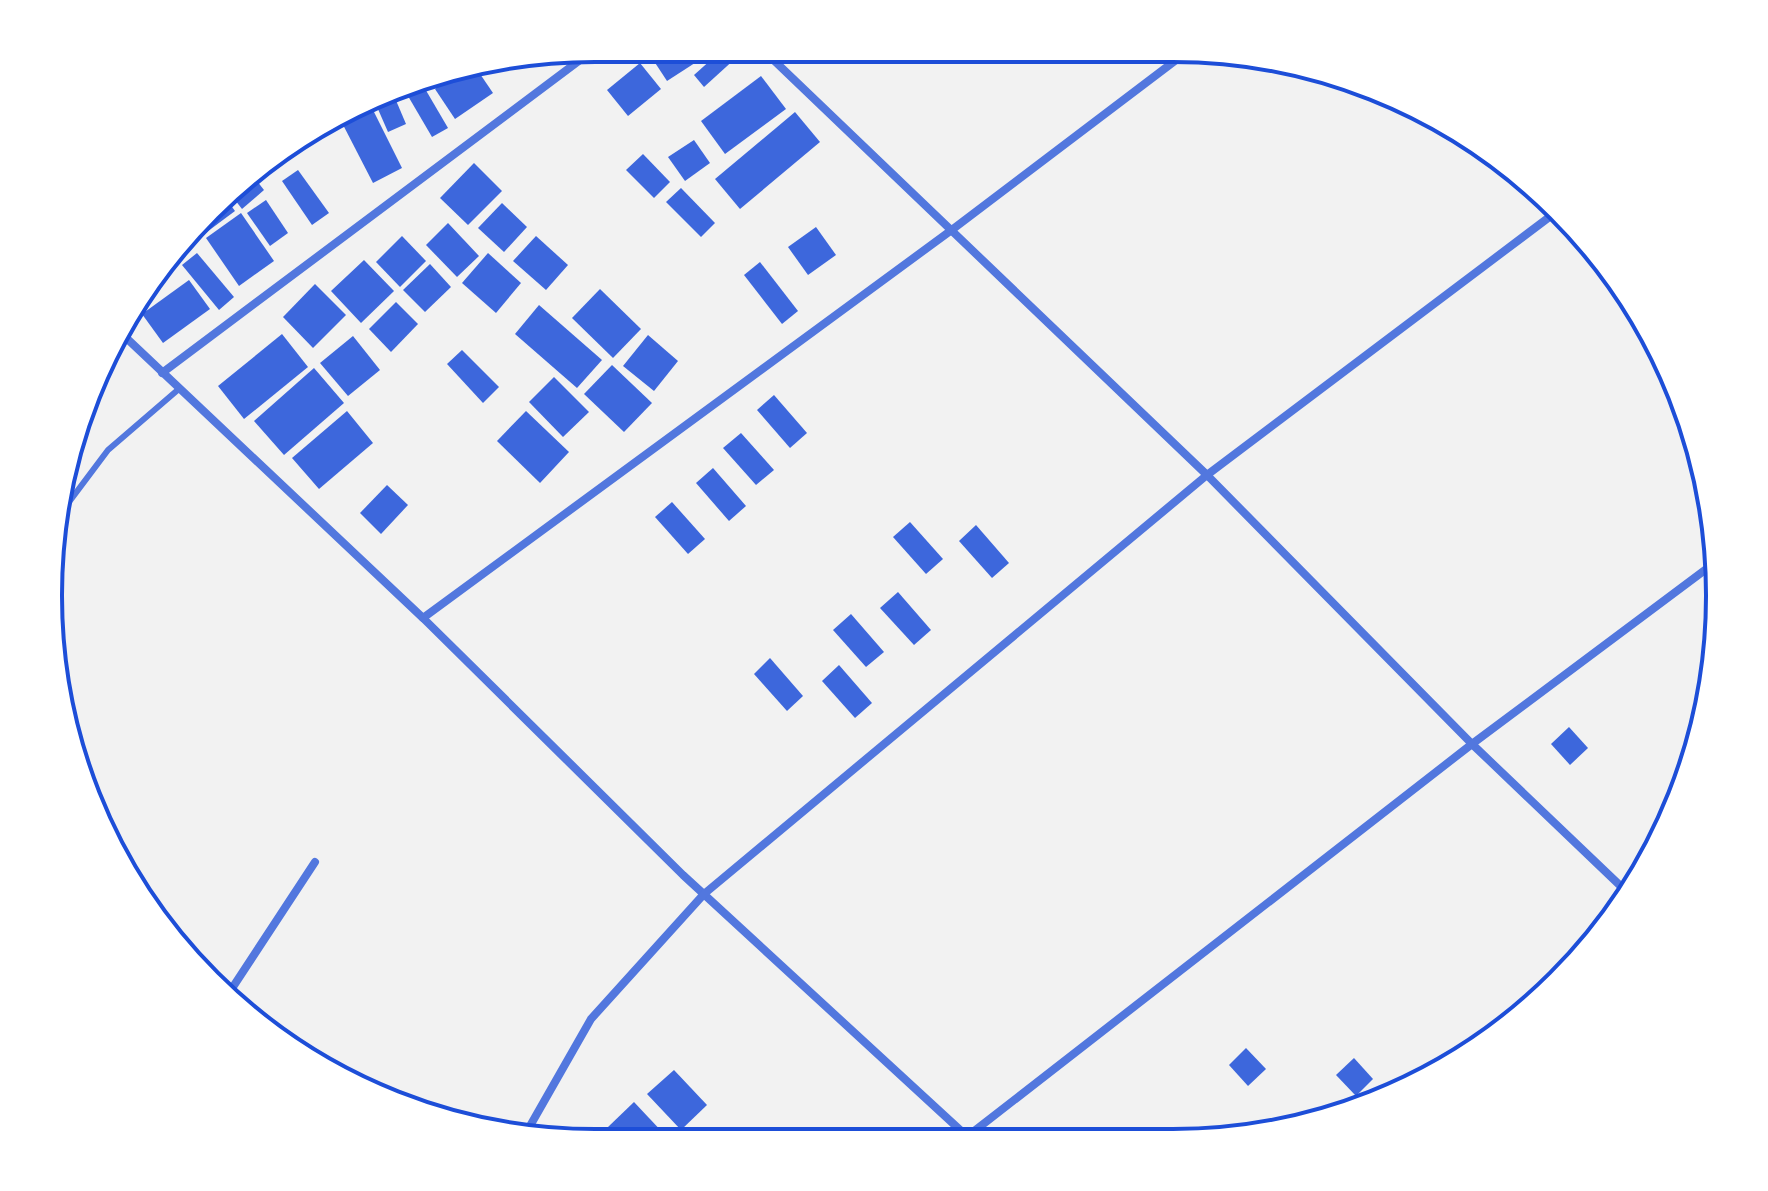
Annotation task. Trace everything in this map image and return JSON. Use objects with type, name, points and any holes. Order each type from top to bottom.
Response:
[{"type":"street","points":[[776,62],[1207,475],[1472,744],[1620,886]]},
{"type":"street","points":[[423,618],[953,229],[1173,62]]},
{"type":"street","points":[[162,373],[577,63]]},
{"type":"street","points":[[531,1125],[591,1019],[704,894],[1207,475],[1549,217]]},
{"type":"street","points":[[128,339],[423,618],[704,894],[956,1129]]},
{"type":"street","points":[[980,1129],[1472,744],[1705,570]]},
{"type":"street","points":[[233,987],[315,862]]},
{"type":"lane","points":[[71,500],[108,450],[180,388]]},
{"type":"building","points":[[655,62],[696,62],[667,81]]},
{"type":"building","points":[[709,62],[732,62],[704,87],[694,75]]},
{"type":"building","points":[[640,63],[661,89],[628,116],[607,90]]},
{"type":"building","points":[[480,74],[493,93],[455,119],[435,89]]},
{"type":"building","points":[[761,76],[786,109],[725,154],[701,121]]},
{"type":"building","points":[[425,90],[448,128],[432,137],[408,96]]},
{"type":"building","points":[[396,101],[406,124],[388,132],[378,109]]},
{"type":"building","points":[[373,111],[402,168],[373,183],[343,126]]},
{"type":"building","points":[[795,112],[820,142],[740,209],[715,179]]},
{"type":"building","points":[[694,140],[710,163],[685,181],[668,157]]},
{"type":"building","points":[[643,154],[670,182],[654,198],[626,170]]},
{"type":"building","points":[[474,163],[502,191],[468,225],[440,198]]},
{"type":"building","points":[[298,170],[329,213],[312,225],[282,181]]},
{"type":"building","points":[[258,183],[264,190],[242,209],[236,201]]},
{"type":"building","points":[[681,188],[715,223],[701,237],[666,202]]},
{"type":"building","points":[[266,200],[288,233],[270,246],[247,213]]},
{"type":"building","points":[[502,203],[527,227],[504,252],[478,228]]},
{"type":"building","points":[[231,206],[235,211],[201,236]]},
{"type":"building","points":[[241,213],[274,261],[239,286],[206,238]]},
{"type":"building","points":[[448,223],[479,256],[457,277],[426,245]]},
{"type":"building","points":[[816,227],[836,255],[808,275],[788,247]]},
{"type":"building","points":[[402,236],[426,261],[400,287],[376,262]]},
{"type":"building","points":[[536,236],[568,265],[546,290],[513,261]]},
{"type":"building","points":[[197,253],[234,297],[219,310],[182,265]]},
{"type":"building","points":[[488,253],[521,283],[496,313],[462,283]]},
{"type":"building","points":[[364,260],[394,291],[361,323],[331,291]]},
{"type":"building","points":[[760,262],[798,311],[782,324],[744,275]]},
{"type":"building","points":[[430,264],[451,287],[425,312],[403,290]]},
{"type":"building","points":[[189,280],[210,309],[163,343],[143,313]]},
{"type":"building","points":[[315,284],[346,315],[313,348],[283,317]]},
{"type":"building","points":[[600,289],[641,329],[613,358],[572,318]]},
{"type":"building","points":[[396,302],[418,324],[391,352],[369,329]]},
{"type":"building","points":[[539,305],[602,360],[577,388],[515,334]]},
{"type":"building","points":[[282,334],[308,367],[244,419],[218,386]]},
{"type":"building","points":[[648,335],[678,361],[654,391],[623,366]]},
{"type":"building","points":[[353,336],[380,370],[348,396],[320,363]]},
{"type":"building","points":[[462,350],[499,387],[483,403],[447,364]]},
{"type":"building","points":[[612,365],[652,403],[624,432],[584,394]]},
{"type":"building","points":[[314,368],[344,403],[284,455],[254,421]]},
{"type":"building","points":[[554,377],[589,412],[563,437],[529,402]]},
{"type":"building","points":[[774,395],[807,433],[790,448],[757,410]]},
{"type":"building","points":[[347,411],[373,443],[319,489],[292,458]]},
{"type":"building","points":[[526,411],[569,452],[540,483],[497,441]]},
{"type":"building","points":[[741,433],[774,470],[756,485],[723,448]]},
{"type":"building","points":[[713,468],[746,506],[729,521],[696,483]]},
{"type":"building","points":[[387,485],[408,505],[381,534],[360,513]]},
{"type":"building","points":[[672,502],[705,539],[688,554],[655,517]]},
{"type":"building","points":[[910,522],[943,559],[926,574],[893,537]]},
{"type":"building","points":[[976,525],[1009,563],[992,578],[959,541]]},
{"type":"building","points":[[898,592],[931,630],[914,645],[880,608]]},
{"type":"building","points":[[851,614],[884,652],[866,667],[833,630]]},
{"type":"building","points":[[770,658],[803,696],[787,711],[754,674]]},
{"type":"building","points":[[839,665],[872,703],[855,718],[822,681]]},
{"type":"building","points":[[1569,727],[1588,748],[1570,765],[1551,744]]},
{"type":"building","points":[[1246,1048],[1266,1069],[1248,1086],[1229,1065]]},
{"type":"building","points":[[1354,1058],[1373,1079],[1356,1096],[1336,1075]]},
{"type":"building","points":[[674,1070],[707,1105],[680,1129],[647,1094]]},
{"type":"building","points":[[634,1102],[659,1129],[610,1129],[608,1127]]}]
